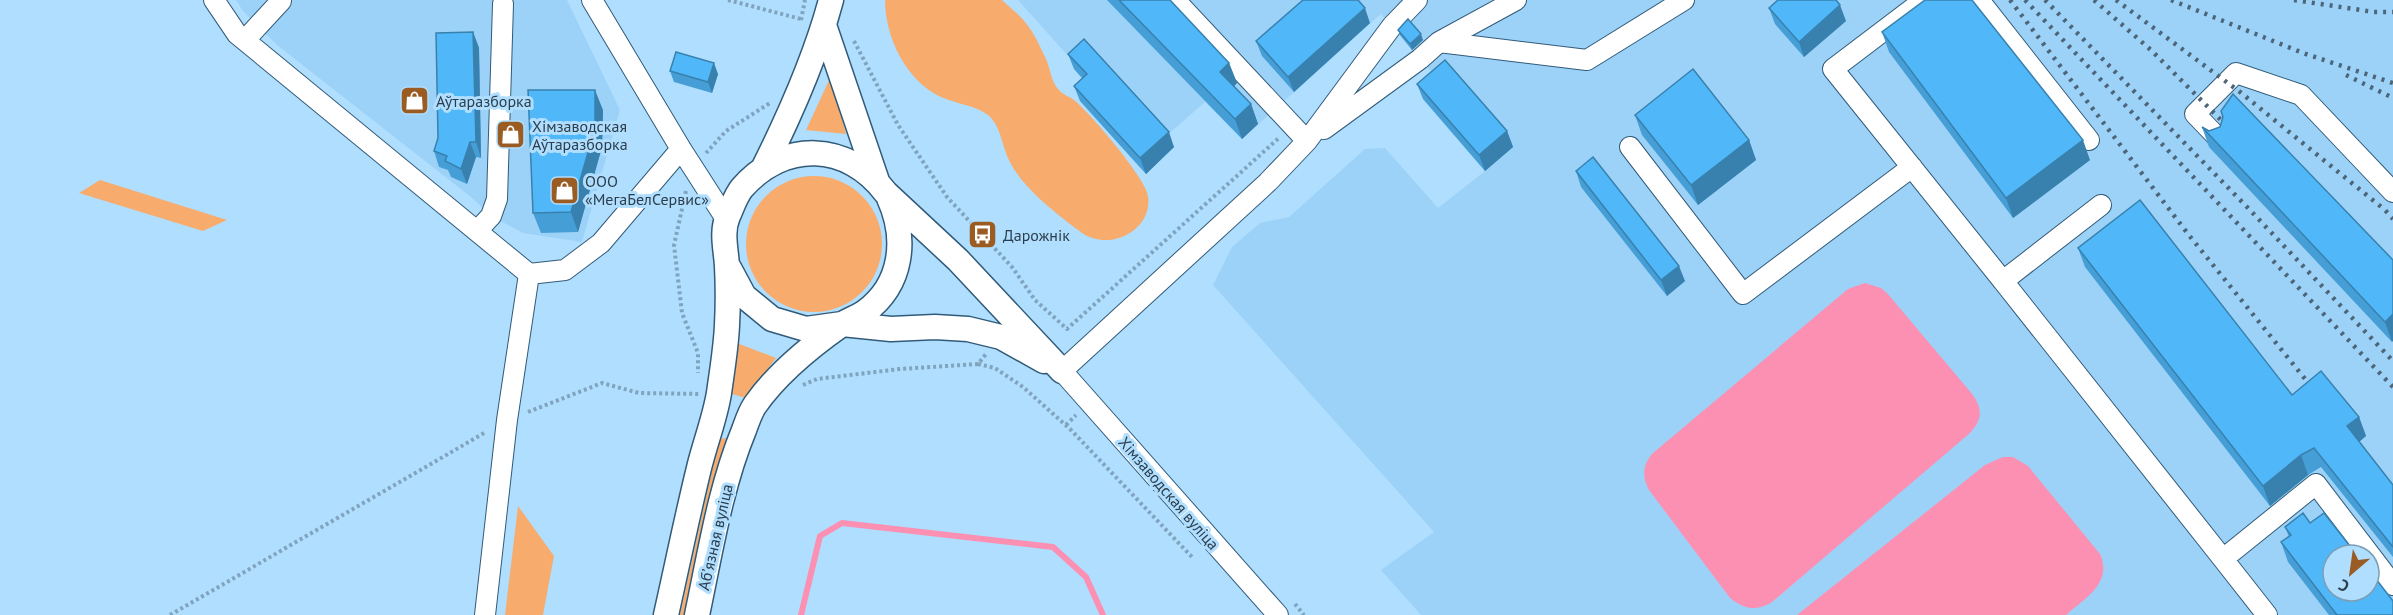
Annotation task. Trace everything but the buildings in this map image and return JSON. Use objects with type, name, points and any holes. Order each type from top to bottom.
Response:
[{"type":"main road","points":[[831,0],[824,25],[778,139],[764,167],[740,189],[726,219],[724,242],[727,265],[744,296],[772,319],[806,329],[842,324],[891,329],[1008,328]]},
{"type":"main road","points":[[824,25],[882,187],[897,217],[901,243],[896,269],[884,293],[865,312],[842,324]]},
{"type":"main road","points":[[764,167],[795,155],[811,153],[836,156],[858,166],[958,260],[1008,328],[1062,371]]},
{"type":"main road","name":"Абʼязная вуліца","points":[[666,615],[699,468],[719,396],[727,326],[727,265]]},
{"type":"main road","name":"Абʼязная вуліца","points":[[698,615],[732,459],[754,406],[783,373],[842,324]]},
{"type":"street","points":[[214,0],[237,34],[530,274],[566,270],[601,243],[681,149]]},
{"type":"street","points":[[592,0],[681,149],[726,219]]},
{"type":"street","points":[[1175,0],[1307,141]]},
{"type":"street","points":[[1062,371],[1268,182],[1307,141],[1392,26],[1417,0]]},
{"type":"street","points":[[1307,141],[1439,42],[1516,0]]},
{"type":"street","points":[[1439,42],[1587,60],[1684,0]]},
{"type":"street","points":[[1924,0],[1833,69],[2267,615]]},
{"type":"street","points":[[1979,0],[2089,140]]},
{"type":"street","points":[[245,40],[280,1]]},
{"type":"street","points":[[477,231],[491,216],[497,199],[502,4]]},
{"type":"street","points":[[2218,139],[2195,114],[2236,73],[2301,95],[2393,192]]},
{"type":"street","points":[[1630,147],[1743,294],[1912,167]]},
{"type":"street","points":[[2003,281],[2101,205]]},
{"type":"street","points":[[485,615],[507,420],[530,274]]},
{"type":"street","name":"Хімзаводская вуліца","points":[[1062,371],[1278,615]]},
{"type":"street","points":[[2223,559],[2316,484],[2393,585]]},
{"type":"path","points":[[728,0],[801,19]]},
{"type":"path","points":[[798,28],[805,0]]},
{"type":"path","points":[[854,41],[898,125],[947,197],[1012,267],[1035,300],[1066,328],[1293,126]]},
{"type":"path","points":[[170,615],[507,420],[602,383],[639,393],[698,394],[698,353],[682,313],[674,245],[681,204],[693,167],[726,131],[769,105],[773,95]]},
{"type":"path","points":[[978,364],[1035,300]]},
{"type":"path","points":[[795,388],[817,380],[900,369],[978,364],[995,368],[1023,387],[1071,430],[1192,557]]},
{"type":"shaded area","points":[[236,0],[567,0],[620,110],[582,242],[523,233],[491,216],[471,197],[277,45],[243,11]]},
{"type":"shaded area","points":[[885,0],[1002,0],[1017,13],[1036,39],[1056,86],[1062,93],[1074,100],[1103,131],[1128,161],[1145,187],[1148,208],[1137,228],[1117,239],[1093,238],[1082,233],[1043,202],[1017,173],[1008,158],[993,120],[988,115],[941,97],[917,80],[908,69],[893,43]]},
{"type":"shaded area","points":[[1018,0],[2393,0],[2393,615],[1421,615],[1381,570],[1434,532],[1213,285],[1232,247],[1260,223],[1289,217],[1365,149],[1385,148],[1438,208],[1485,171],[1423,99],[1441,83],[1381,14],[1242,139],[1205,102],[1165,137],[1174,147],[1146,174],[1080,101],[1092,90],[1074,69],[1077,66]]},
{"type":"shaded area","points":[[831,76],[846,134],[806,130]]},
{"type":"shaded area","points":[[814,176],[840,181],[862,196],[877,218],[882,244],[877,270],[862,292],[840,307],[814,312],[788,307],[766,292],[751,270],[746,244],[751,218],[766,196],[788,181]]},
{"type":"shaded area","points":[[100,180],[227,220],[203,231],[79,193]]},
{"type":"shaded area","points":[[1865,283],[1881,288],[1887,293],[1973,395],[1980,410],[1979,419],[1970,433],[1772,602],[1761,607],[1745,607],[1730,598],[1649,490],[1644,476],[1645,467],[1653,453],[1848,289]]},
{"type":"shaded area","points":[[737,343],[776,358],[746,398],[732,394]]},
{"type":"shaded area","points":[[726,438],[688,615],[680,615],[719,439]]},
{"type":"shaded area","points":[[2003,457],[2013,457],[2028,466],[2100,554],[2103,573],[2100,582],[2089,596],[2066,615],[1797,615],[1985,465]]},
{"type":"shaded area","points":[[518,506],[554,556],[543,615],[505,615]]},
{"type":"waterway","points":[[801,615],[820,536],[842,523],[1053,547],[1086,577],[1103,615]]},
{"type":"railway","points":[[2010,0],[2188,234],[2318,395]]},
{"type":"railway","points":[[2025,0],[2393,387]]},
{"type":"railway","points":[[2045,0],[2393,361]]},
{"type":"railway","points":[[2094,0],[2152,51],[2230,129]]},
{"type":"railway","points":[[2116,0],[2240,92],[2385,210],[2393,219]]},
{"type":"railway","points":[[2171,0],[2303,53],[2393,83]]},
{"type":"railway","points":[[2294,0],[2374,12],[2393,12]]},
{"type":"railway","points":[[2346,75],[2393,98]]},
{"type":"place","name":"Аўтаразборка","points":[[415,101]]},
{"type":"place","name":"Хімзаводская Аўтаразборка","points":[[511,135]]},
{"type":"place","name":"ООО «МегаБелСервис»","points":[[564,190]]},
{"type":"place","name":"Дарожнік","points":[[982,235]]}]
